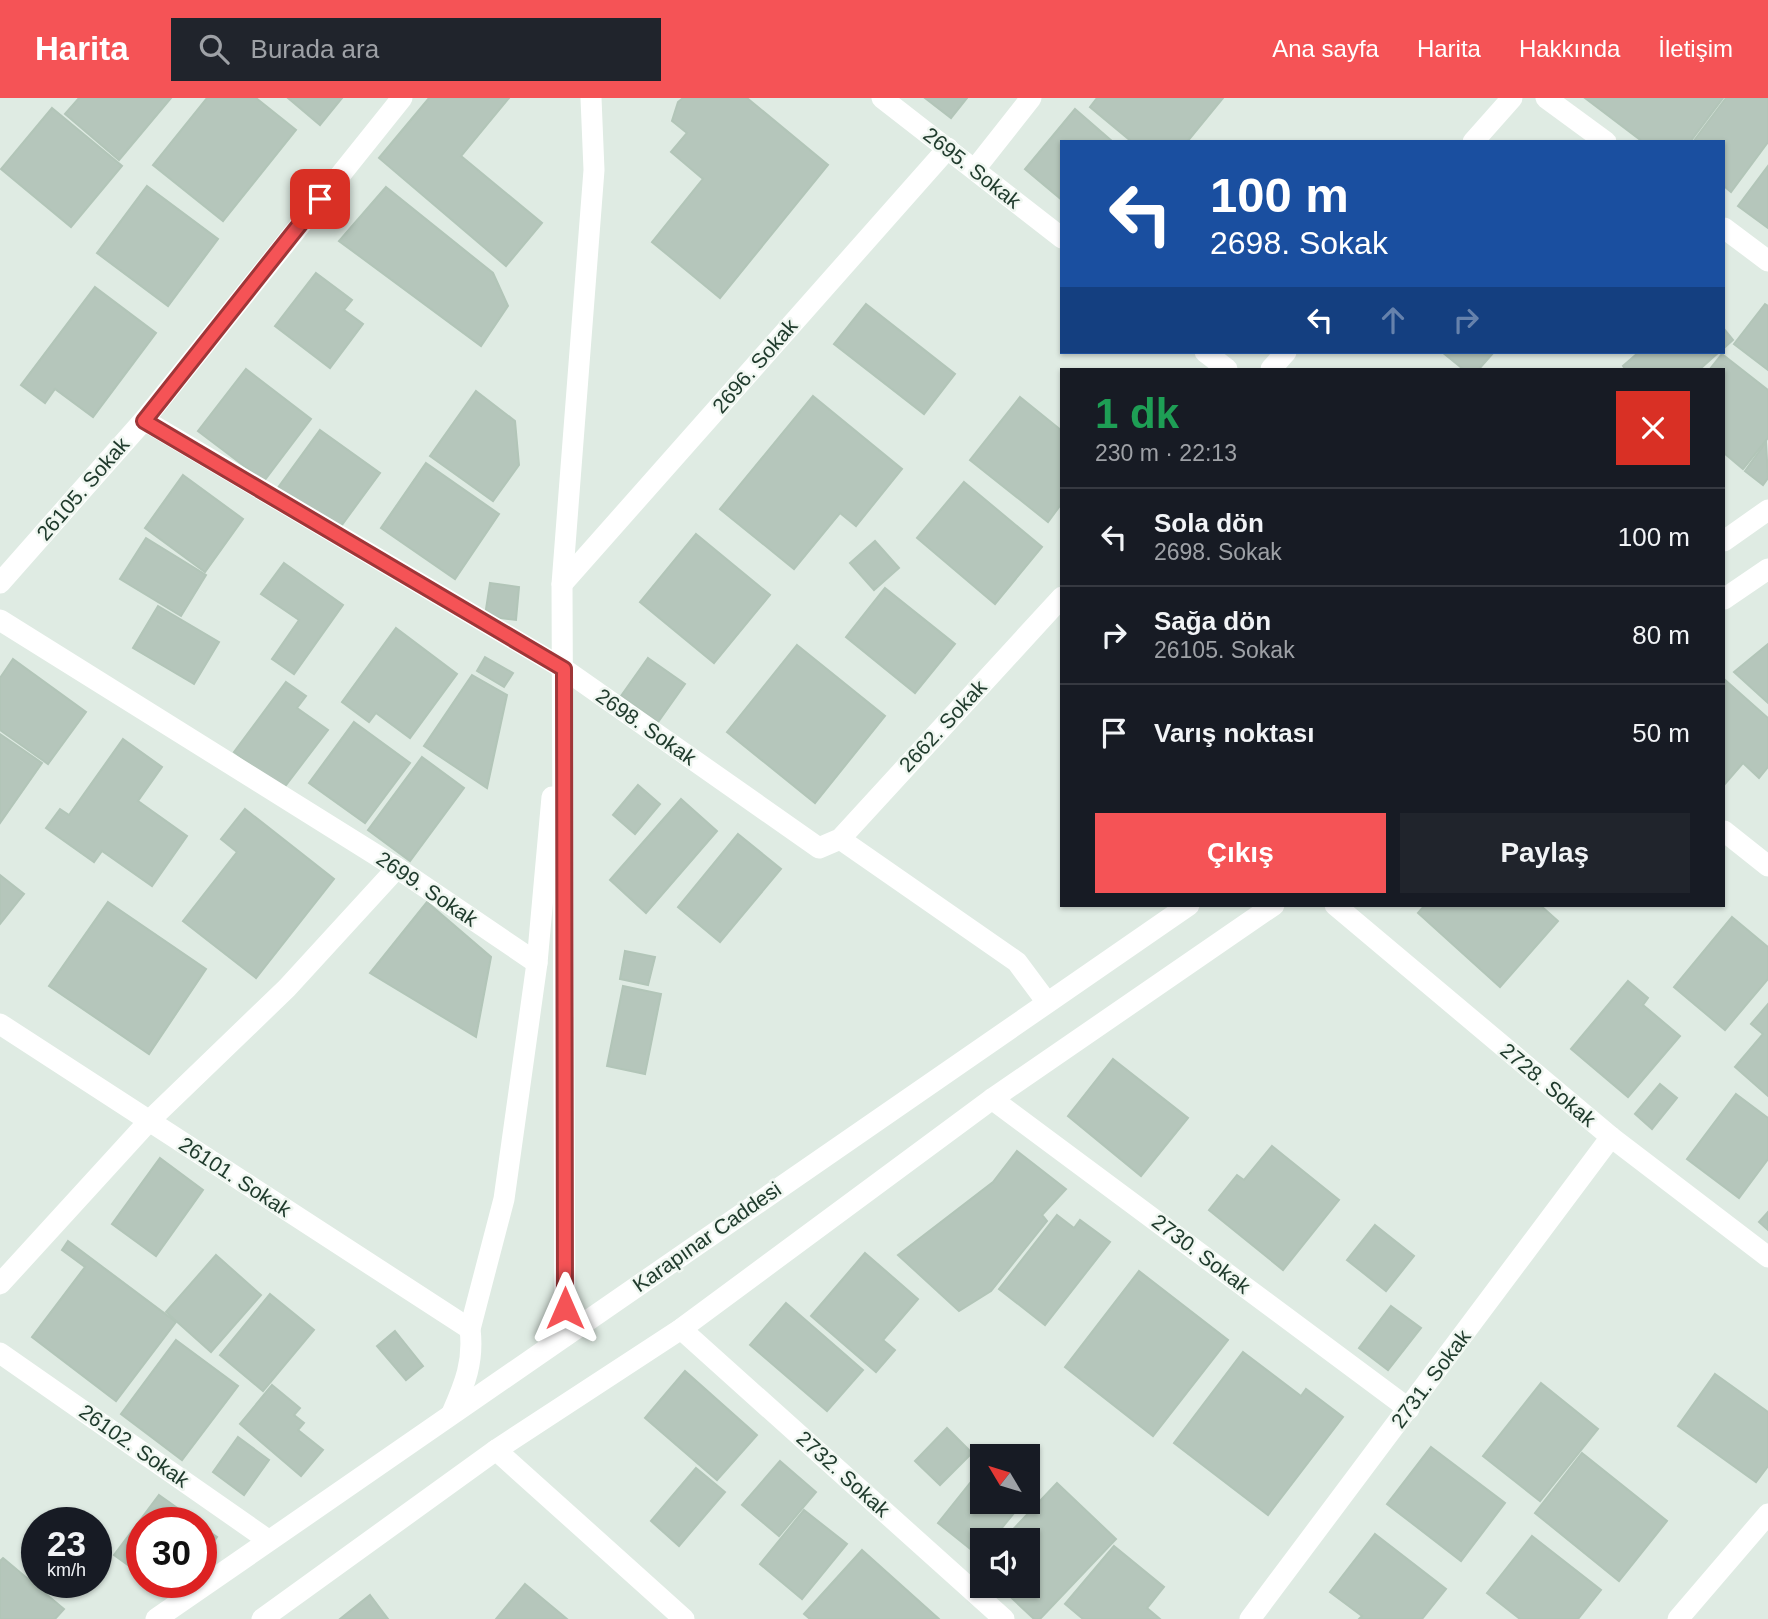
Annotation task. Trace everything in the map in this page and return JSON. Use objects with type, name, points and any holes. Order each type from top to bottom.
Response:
[{"type":"street","name":"26105. Sokak","points":[[0,583],[144,421],[402,98]]},
{"type":"street","points":[[565,1336],[562,584],[594,170],[591,98]]},
{"type":"street","name":"2695. Sokak","points":[[882,98],[1060,236]]},
{"type":"street","points":[[975,169],[1031,98]]},
{"type":"street","points":[[1475,140],[1512,98]]},
{"type":"street","points":[[1546,98],[1603,140]]},
{"type":"street","name":"2696. Sokak","points":[[562,584],[947,148]]},
{"type":"street","points":[[1725,229],[1768,261]]},
{"type":"street","points":[[1208,354],[1226,368]]},
{"type":"street","points":[[1272,368],[1284,354]]},
{"type":"street","name":"2698. Sokak","points":[[144,421],[564,669],[819,848]]},
{"type":"street","points":[[1725,540],[1768,510]]},
{"type":"street","points":[[1725,598],[1768,569]]},
{"type":"street","name":"2662. Sokak","points":[[819,848],[840,839],[1060,599]]},
{"type":"street","name":"2699. Sokak","points":[[0,620],[397,868],[537,963]]},
{"type":"street","points":[[452,1413],[468,1377],[472,1347],[470,1329],[504,1199],[537,963],[564,669]]},
{"type":"street","points":[[1725,832],[1768,866]]},
{"type":"street","points":[[840,839],[1017,962],[1046,1001]]},
{"type":"street","points":[[0,1284],[149,1121],[287,988],[397,868]]},
{"type":"street","name":"Karapınar Caddesi","points":[[156,1619],[1046,1001],[1186,907]]},
{"type":"street","points":[[262,1619],[496,1450],[681,1329],[992,1099],[1271,907]]},
{"type":"street","name":"2728. Sokak","points":[[1337,907],[1611,1137],[1768,1257]]},
{"type":"street","name":"26101. Sokak","points":[[0,1024],[470,1329]]},
{"type":"street","name":"2730. Sokak","points":[[992,1099],[1409,1409]]},
{"type":"street","name":"2731. Sokak","points":[[1250,1619],[1611,1137]]},
{"type":"street","name":"2732. Sokak","points":[[681,1329],[1004,1619]]},
{"type":"street","name":"26102. Sokak","points":[[0,1353],[268,1540]]},
{"type":"street","points":[[496,1450],[684,1619]]},
{"type":"street","points":[[1678,1619],[1764,1524]]},
{"type":"building","points":[[79,98],[171,98],[119,160],[65,114]]},
{"type":"building","points":[[207,98],[256,98],[296,130],[223,221],[153,165]]},
{"type":"building","points":[[288,98],[342,98],[320,125]]},
{"type":"building","points":[[429,98],[509,98],[461,156],[542,223],[506,266],[379,158]]},
{"type":"building","points":[[683,98],[747,98],[828,165],[720,298],[652,242],[703,179],[671,152],[687,133],[672,121],[678,102]]},
{"type":"building","points":[[925,98],[967,98],[951,118]]},
{"type":"building","points":[[1097,98],[1223,98],[1189,140],[1130,140],[1090,107]]},
{"type":"building","points":[[1585,98],[1723,98],[1692,140],[1640,140]]},
{"type":"building","points":[[1726,98],[1768,98],[1768,142],[1731,192],[1725,187],[1725,140],[1694,140]]},
{"type":"building","points":[[52,108],[122,166],[71,227],[1,169]]},
{"type":"building","points":[[1075,109],[1111,140],[1060,140],[1060,198],[1025,169]]},
{"type":"building","points":[[1768,166],[1768,228],[1738,206]]},
{"type":"building","points":[[147,186],[218,239],[168,306],[97,253]]},
{"type":"building","points":[[386,187],[493,273],[508,306],[481,346],[339,241]]},
{"type":"building","points":[[316,273],[352,300],[344,310],[363,324],[330,368],[275,326]]},
{"type":"building","points":[[95,287],[156,333],[93,417],[55,389],[45,403],[21,385]]},
{"type":"building","points":[[866,304],[955,374],[924,414],[834,344]]},
{"type":"building","points":[[1765,304],[1768,306],[1768,370],[1734,344]]},
{"type":"building","points":[[1725,330],[1733,340],[1725,347]]},
{"type":"building","points":[[1444,354],[1492,354],[1480,368],[1462,368]]},
{"type":"building","points":[[1637,354],[1717,354],[1701,368],[1623,366]]},
{"type":"building","points":[[1722,354],[1768,390],[1768,438],[1743,469],[1725,454],[1725,368],[1711,368]]},
{"type":"building","points":[[246,369],[311,419],[264,481],[198,431]]},
{"type":"building","points":[[476,391],[515,421],[519,465],[493,501],[430,456]]},
{"type":"building","points":[[813,396],[902,469],[856,526],[840,513],[794,569],[720,509]]},
{"type":"building","points":[[1020,397],[1060,429],[1060,506],[1048,522],[970,460]]},
{"type":"building","points":[[320,430],[380,473],[336,533],[277,489]]},
{"type":"building","points":[[1766,442],[1768,478],[1763,485],[1745,471]]},
{"type":"building","points":[[426,463],[499,514],[455,579],[381,528]]},
{"type":"building","points":[[183,475],[243,519],[205,572],[145,528]]},
{"type":"building","points":[[964,482],[1042,547],[995,604],[917,538]]},
{"type":"building","points":[[696,534],[770,595],[714,663],[640,602]]},
{"type":"building","points":[[146,538],[206,575],[181,616],[120,579]]},
{"type":"building","points":[[875,541],[899,568],[874,590],[850,563]]},
{"type":"building","points":[[284,563],[343,605],[294,674],[272,659],[299,620],[261,594]]},
{"type":"building","points":[[490,583],[519,587],[516,620],[485,616]]},
{"type":"building","points":[[885,588],[955,644],[915,693],[846,637]]},
{"type":"building","points":[[158,606],[219,642],[194,684],[133,648]]},
{"type":"building","points":[[396,628],[457,674],[410,738],[376,713],[369,722],[342,702]]},
{"type":"building","points":[[1768,644],[1768,703],[1734,672]]},
{"type":"building","points":[[797,645],[885,716],[815,803],[727,732]]},
{"type":"building","points":[[485,657],[513,673],[504,687],[477,671]]},
{"type":"building","points":[[648,658],[685,684],[658,722],[621,696]]},
{"type":"building","points":[[13,659],[86,712],[48,764],[0,730],[0,678]]},
{"type":"building","points":[[472,675],[507,695],[487,788],[424,746]]},
{"type":"building","points":[[1725,680],[1768,718],[1768,767],[1759,778],[1743,763],[1725,784]]},
{"type":"building","points":[[286,682],[306,696],[297,708],[328,730],[283,789],[234,752]]},
{"type":"building","points":[[354,722],[410,763],[365,823],[309,783]]},
{"type":"building","points":[[0,734],[42,763],[0,823]]},
{"type":"building","points":[[123,739],[162,767],[138,801],[187,836],[152,886],[102,851],[94,862],[46,828],[60,809],[69,815]]},
{"type":"building","points":[[422,757],[464,788],[410,861],[368,830]]},
{"type":"building","points":[[638,785],[660,804],[635,834],[613,815]]},
{"type":"building","points":[[681,799],[717,831],[646,913],[610,880]]},
{"type":"building","points":[[245,809],[334,879],[256,978],[183,921],[237,852],[221,839]]},
{"type":"building","points":[[738,834],[781,869],[720,942],[678,907]]},
{"type":"building","points":[[0,875],[24,894],[0,924]]},
{"type":"building","points":[[108,902],[206,969],[149,1054],[49,986]]},
{"type":"building","points":[[427,902],[491,957],[476,1037],[370,973]]},
{"type":"building","points":[[1423,907],[1542,907],[1558,921],[1500,987],[1418,913]]},
{"type":"building","points":[[1732,917],[1768,947],[1768,979],[1725,1030],[1674,987]]},
{"type":"building","points":[[625,951],[655,957],[648,985],[620,979]]},
{"type":"building","points":[[1628,981],[1648,998],[1643,1005],[1680,1036],[1628,1097],[1571,1049]]},
{"type":"building","points":[[623,986],[661,994],[645,1074],[607,1066]]},
{"type":"building","points":[[1768,1004],[1768,1096],[1735,1067],[1763,1034],[1751,1024]]},
{"type":"building","points":[[1113,1059],[1188,1118],[1141,1176],[1068,1116]]},
{"type":"building","points":[[1660,1084],[1677,1098],[1652,1129],[1635,1114]]},
{"type":"building","points":[[1736,1094],[1768,1118],[1768,1159],[1739,1198],[1687,1159]]},
{"type":"building","points":[[1272,1146],[1339,1200],[1283,1270],[1209,1210],[1237,1175],[1244,1180]]},
{"type":"building","points":[[1017,1151],[1066,1189],[1042,1215],[1047,1221],[991,1291],[959,1311],[898,1255],[993,1182]]},
{"type":"building","points":[[160,1158],[203,1190],[156,1256],[112,1224]]},
{"type":"building","points":[[1768,1212],[1768,1230],[1759,1222]]},
{"type":"building","points":[[1057,1215],[1074,1228],[1080,1220],[1110,1242],[1045,1325],[999,1289]]},
{"type":"building","points":[[1375,1225],[1414,1256],[1386,1291],[1347,1260]]},
{"type":"building","points":[[68,1241],[176,1322],[116,1401],[32,1337],[85,1267],[62,1250]]},
{"type":"building","points":[[865,1253],[918,1299],[883,1340],[895,1350],[876,1372],[811,1316]]},
{"type":"building","points":[[216,1255],[261,1295],[211,1352],[166,1312]]},
{"type":"building","points":[[1139,1271],[1228,1340],[1153,1436],[1065,1367]]},
{"type":"building","points":[[270,1294],[314,1330],[263,1391],[220,1355]]},
{"type":"building","points":[[786,1303],[863,1370],[827,1411],[750,1345]]},
{"type":"building","points":[[1391,1306],[1421,1328],[1388,1370],[1359,1348]]},
{"type":"building","points":[[395,1331],[423,1366],[406,1380],[377,1346]]},
{"type":"building","points":[[176,1340],[238,1386],[182,1460],[121,1414]]},
{"type":"building","points":[[1243,1352],[1301,1396],[1306,1389],[1343,1417],[1268,1515],[1174,1443]]},
{"type":"building","points":[[685,1371],[757,1435],[717,1480],[645,1418]]},
{"type":"building","points":[[1715,1374],[1768,1412],[1768,1466],[1756,1482],[1678,1426]]},
{"type":"building","points":[[1541,1383],[1598,1429],[1540,1501],[1483,1456]]},
{"type":"building","points":[[272,1385],[300,1408],[294,1415],[304,1423],[298,1430],[323,1450],[301,1476],[240,1424]]},
{"type":"building","points":[[947,1428],[970,1451],[970,1455],[940,1485],[915,1461]]},
{"type":"building","points":[[238,1437],[269,1460],[244,1495],[213,1472]]},
{"type":"building","points":[[1431,1447],[1505,1503],[1461,1561],[1387,1504]]},
{"type":"building","points":[[1582,1453],[1667,1521],[1619,1581],[1535,1513]]},
{"type":"building","points":[[780,1461],[816,1492],[779,1536],[742,1505]]},
{"type":"building","points":[[696,1468],[725,1492],[679,1546],[651,1521]]},
{"type":"building","points":[[970,1483],[970,1514],[1013,1514],[1002,1528],[970,1528],[970,1549],[938,1523]]},
{"type":"building","points":[[1057,1483],[1116,1539],[1040,1619],[1034,1619],[1012,1598],[1040,1598],[1040,1528],[1014,1528],[1028,1514],[1040,1514],[1040,1501]]},
{"type":"building","points":[[159,1495],[176,1507],[150,1507]]},
{"type":"building","points":[[804,1510],[847,1544],[802,1599],[760,1564]]},
{"type":"building","points":[[1375,1534],[1446,1589],[1422,1619],[1359,1619],[1362,1616],[1330,1592]]},
{"type":"building","points":[[1532,1536],[1601,1590],[1578,1619],[1520,1619],[1487,1593]]},
{"type":"building","points":[[126,1539],[126,1564],[114,1555]]},
{"type":"building","points":[[1114,1546],[1164,1587],[1147,1608],[1160,1619],[1083,1619],[1065,1604]]},
{"type":"building","points":[[862,1550],[939,1619],[810,1619],[804,1614]]},
{"type":"building","points":[[3,1558],[21,1573],[21,1598],[51,1598],[64,1609],[55,1619],[0,1619],[0,1561]]},
{"type":"building","points":[[525,1584],[567,1619],[496,1619]]},
{"type":"building","points":[[370,1595],[388,1619],[340,1619]]},
{"type":"route","points":[[320,199],[144,421],[564,669],[565,1308]]}]
